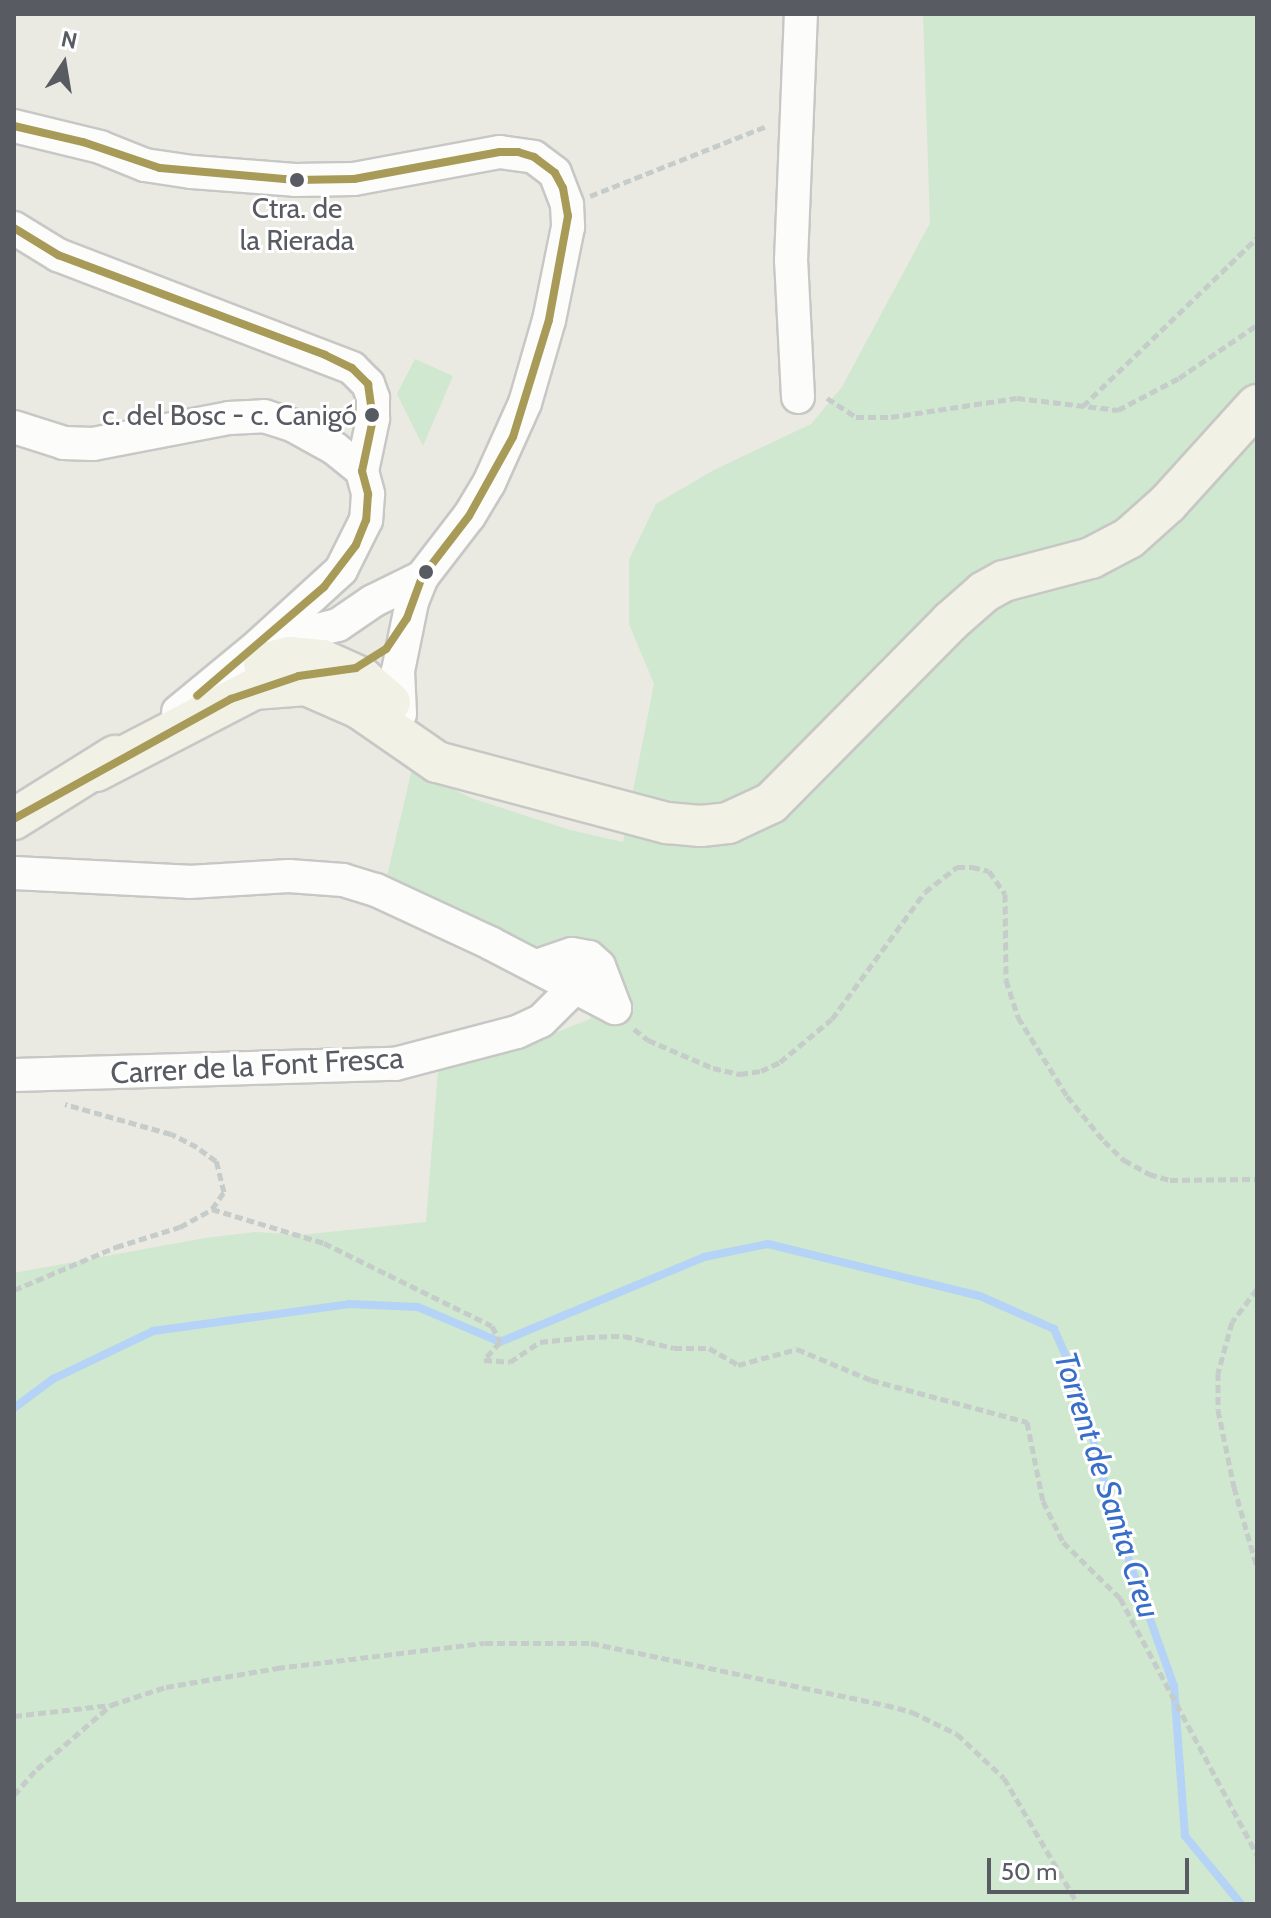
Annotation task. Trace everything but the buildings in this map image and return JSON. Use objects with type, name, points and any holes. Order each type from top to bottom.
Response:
[{"type":"main road","points":[[14,819],[231,699],[275,685],[306,685],[324,690],[394,722],[471,773],[667,823],[715,825],[747,816],[771,803],[968,604],[1004,581],[1091,558],[1129,538],[1168,503],[1257,405]]},
{"type":"main road","points":[[96,771],[178,712],[251,668],[267,662],[306,657],[346,669],[373,686],[394,722]]},
{"type":"street","points":[[797,382],[791,261],[801,14]]},
{"type":"street","points":[[14,126],[74,140],[160,168],[295,180],[354,179],[500,152],[518,152],[534,157],[555,173],[567,205],[568,227],[552,305],[516,429],[469,516],[422,577],[407,618],[395,639],[376,657],[364,665],[336,673],[299,676],[275,685]]},
{"type":"street","points":[[14,228],[58,255],[352,368],[368,384],[373,398],[373,419],[362,471],[368,494],[366,520],[341,570],[259,645],[178,712]]},
{"type":"street","points":[[14,427],[64,443],[93,444],[229,418],[264,416],[294,426],[334,448],[362,471]]},
{"type":"street","points":[[259,645],[314,633],[359,614],[373,601],[422,577]]},
{"type":"street","points":[[346,669],[344,645],[359,614]]},
{"type":"street","points":[[394,722],[407,618]]},
{"type":"street","points":[[14,873],[189,882],[289,876],[333,878],[376,890],[537,966],[615,1008]]},
{"type":"street","points":[[537,966],[572,954],[589,957],[599,966],[615,1008]]},
{"type":"street","name":"Carrer de la Font Fresca","points":[[14,1075],[395,1064],[517,1032],[541,1021],[576,986]]},
{"type":"path","points":[[567,205],[798,114]]},
{"type":"path","points":[[1083,406],[1257,238]]},
{"type":"path","points":[[797,382],[856,417],[891,417],[1017,398],[1118,410],[1179,378],[1257,325]]},
{"type":"path","points":[[615,1008],[648,1040],[713,1068],[740,1074],[761,1071],[780,1062],[832,1019],[925,892],[957,867],[989,871],[1005,894],[1004,961],[1010,1000],[1067,1096],[1104,1141],[1124,1160],[1149,1174],[1170,1180],[1257,1179]]},
{"type":"path","points":[[14,1290],[116,1247],[180,1227],[212,1209],[224,1192],[216,1161],[197,1147],[171,1134],[58,1102]]},
{"type":"path","points":[[212,1209],[324,1243],[492,1326],[500,1342],[484,1360],[510,1362],[540,1342],[587,1337],[624,1336],[674,1348],[709,1348],[738,1365],[797,1349],[871,1380],[1027,1422],[1043,1501],[1063,1542],[1120,1598],[1257,1855]]},
{"type":"path","points":[[1257,1289],[1232,1322],[1220,1356],[1218,1410],[1234,1487],[1257,1567]]},
{"type":"path","points":[[14,1716],[111,1705],[166,1687],[221,1676],[485,1643],[591,1643],[886,1705],[912,1712],[957,1734],[1004,1778],[1078,1904]]},
{"type":"path","points":[[14,1795],[37,1769],[111,1705]]},
{"type":"green space","points":[[923,14],[1257,14],[1257,1904],[14,1904],[14,1273],[205,1238],[257,1232],[300,1235],[426,1222],[438,1071],[507,1052],[590,1019],[618,977],[539,957],[384,889],[412,769],[471,798],[570,830],[623,842],[654,684],[629,624],[629,560],[656,504],[714,470],[811,424],[842,387],[930,223]]},
{"type":"green space","points":[[415,359],[453,376],[423,446],[397,394]]},
{"type":"waterway","name":"Torrent de Santa Creu","points":[[14,1408],[53,1379],[153,1331],[349,1304],[418,1307],[500,1342],[704,1257],[768,1244],[980,1296],[1054,1329],[1080,1388],[1112,1513],[1174,1686],[1185,1836],[1241,1904]]},
{"type":"transit line","points":[[14,126],[83,142],[160,168],[295,180],[354,179],[500,152],[518,152],[534,157],[555,173],[563,188],[568,216],[549,320],[513,437],[469,516],[422,577],[407,618],[386,649],[356,668],[299,676],[231,699],[14,819]]},
{"type":"transit line","points":[[14,228],[58,255],[325,355],[352,368],[368,384],[373,419],[362,471],[368,494],[366,520],[356,545],[324,587],[197,696]]},
{"type":"place","name":"Ctra. de la Rierada","points":[[297,180]]},
{"type":"place","name":"c. del Bosc - c. Canigó","points":[[372,415]]}]
